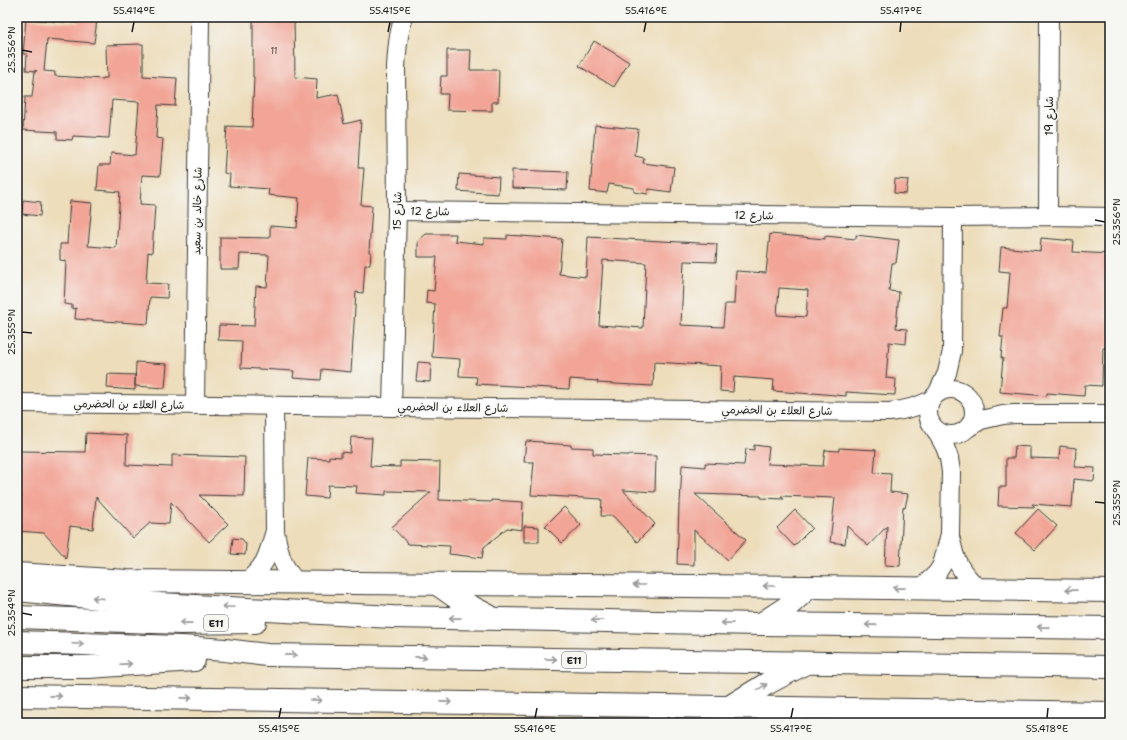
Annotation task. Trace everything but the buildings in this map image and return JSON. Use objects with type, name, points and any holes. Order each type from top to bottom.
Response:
[{"type":"main road","points":[[17,574],[127,581],[245,583],[978,588],[1110,591]]},
{"type":"main road","points":[[437,584],[464,603],[494,618]]},
{"type":"main road","points":[[761,624],[787,607],[809,587]]},
{"type":"main road","points":[[17,590],[160,604],[392,617]]},
{"type":"main road","name":"E11","points":[[17,617],[207,623],[392,617],[761,624],[1110,628]]},
{"type":"main road","name":"E11","points":[[17,642],[189,648],[268,655],[1110,667]]},
{"type":"main road","points":[[17,667],[88,667],[268,655]]},
{"type":"main road","points":[[729,707],[768,683],[806,663]]},
{"type":"main road","points":[[17,696],[657,714],[729,707],[1110,713]]},
{"type":"street","name":"شارع خالد بن سعيد","points":[[194,405],[200,17]]},
{"type":"street","name":"شارع 15","points":[[392,406],[397,210],[396,68],[397,47],[404,17]]},
{"type":"street","name":"شارع 19","points":[[1048,216],[1050,17]]},
{"type":"street","name":"شارع 12","points":[[397,210],[953,217],[1110,217]]},
{"type":"street","points":[[953,217],[952,351],[947,372],[928,409],[929,419],[945,447],[949,458],[951,472],[950,534],[954,555],[958,564],[970,581],[978,588]]},
{"type":"street","points":[[951,472],[961,440],[973,421],[975,414],[975,407],[958,374],[952,351]]},
{"type":"street","points":[[934,396],[945,389],[953,388],[961,390],[970,398],[992,408],[1014,414]]},
{"type":"street","name":"شارع العلاء بن الحضرمي","points":[[17,403],[890,412],[922,405],[934,396]]},
{"type":"street","points":[[274,406],[275,532],[283,563],[297,583]]},
{"type":"street","name":"شارع العلاء بن الحضرمي","points":[[890,412],[913,417],[935,429]]},
{"type":"street","points":[[935,429],[950,435],[958,434],[981,420],[1014,414],[1110,414]]},
{"type":"street","points":[[245,583],[264,564],[275,532]]},
{"type":"street","points":[[921,588],[937,573],[942,565],[950,534]]}]
